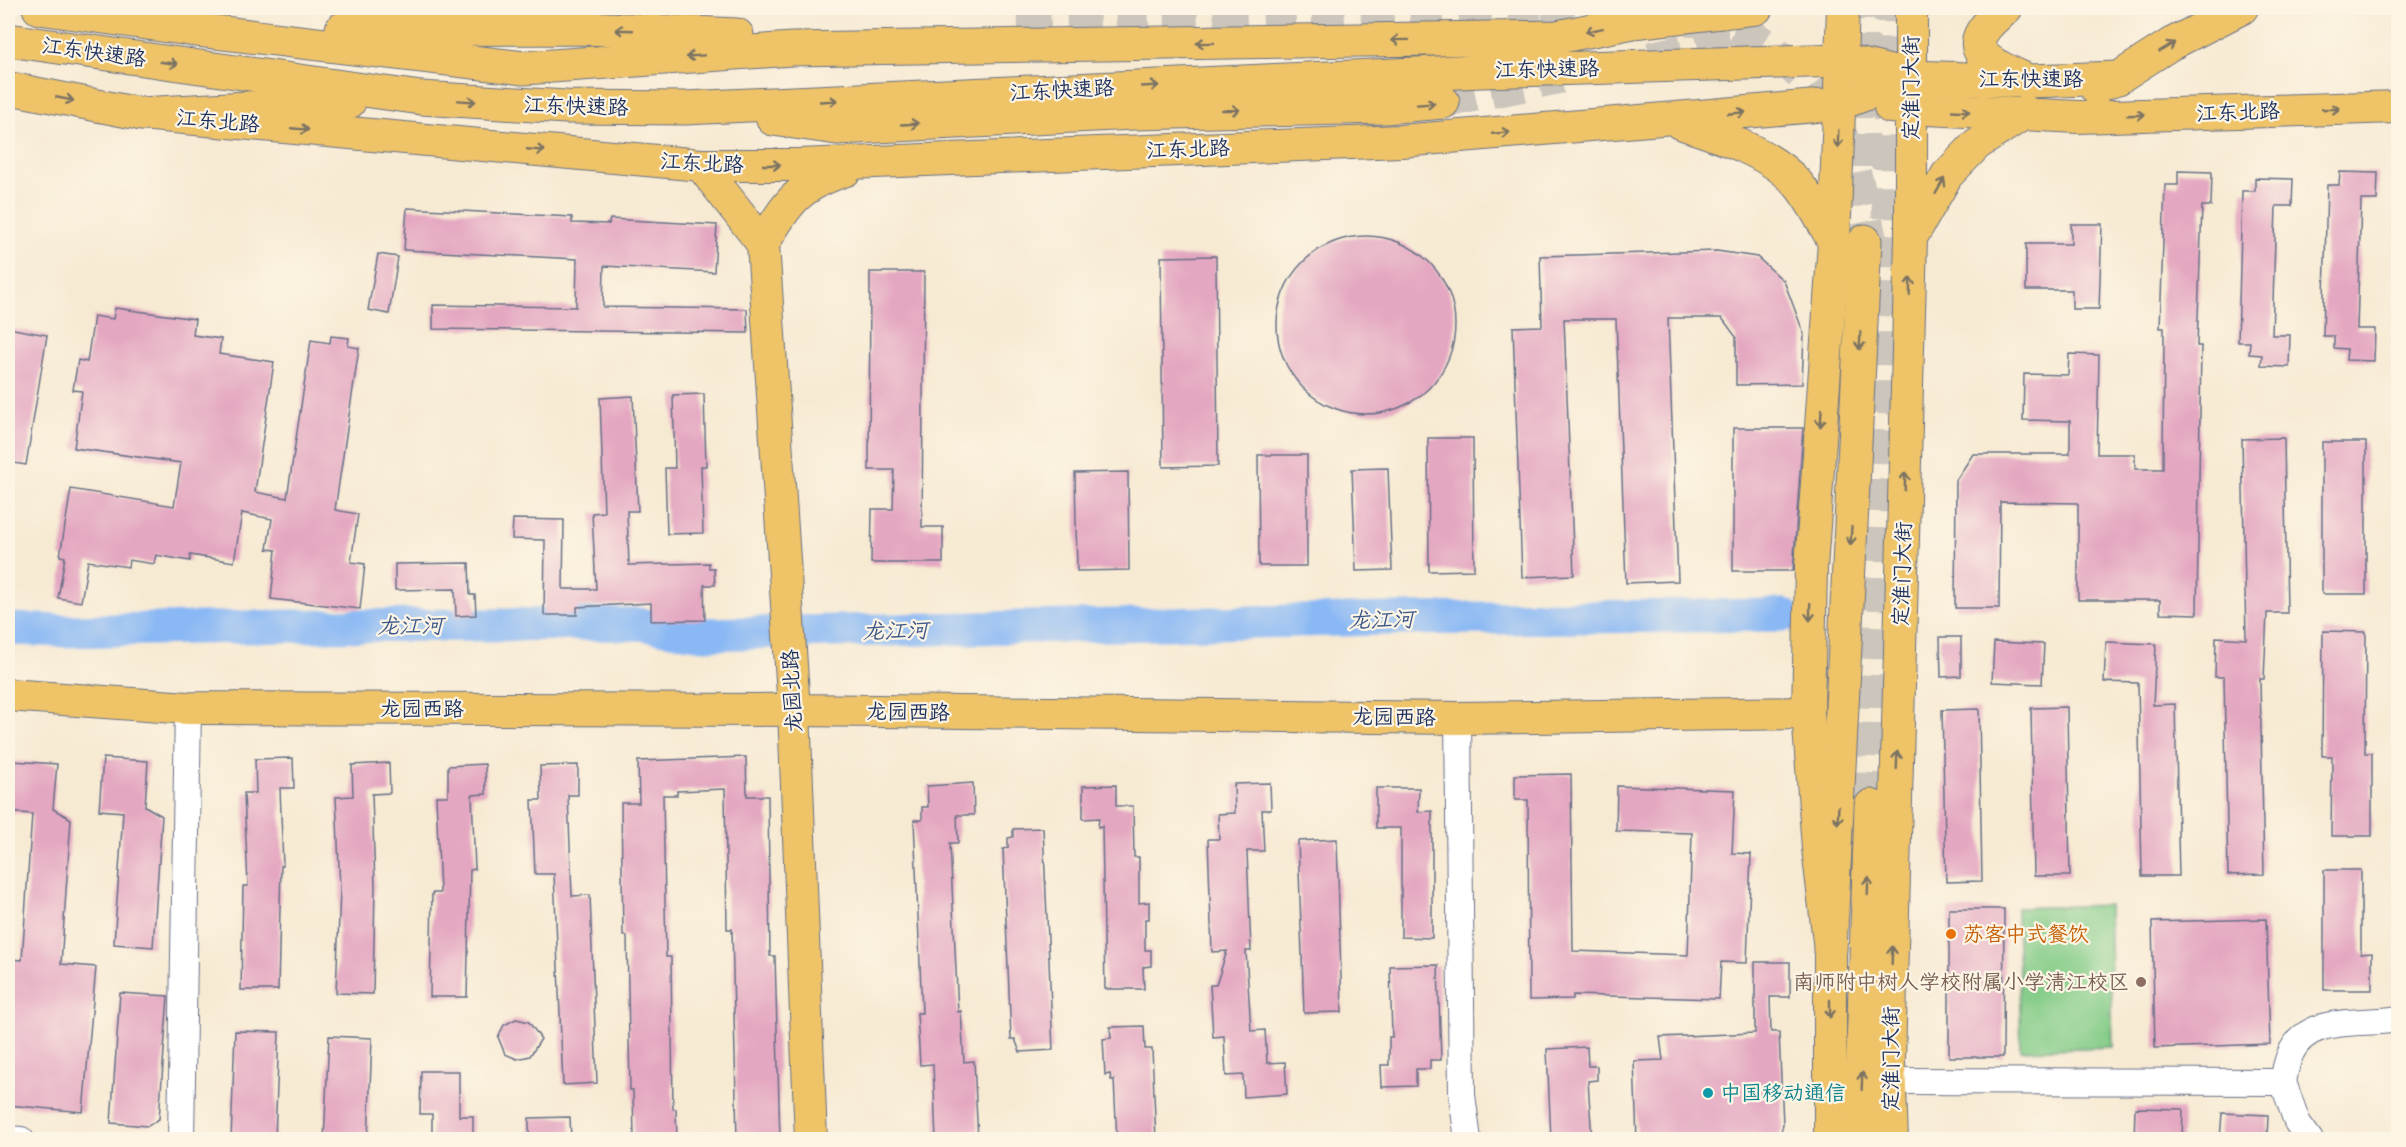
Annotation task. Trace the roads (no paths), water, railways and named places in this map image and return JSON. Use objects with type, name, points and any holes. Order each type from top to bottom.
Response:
[{"type":"highway","name":"江东快速路","points":[[39,8],[189,29],[524,68],[792,49],[1557,37],[1633,22],[1756,8]]},
{"type":"highway","points":[[365,8],[448,18],[586,28],[749,35],[1018,29]]},
{"type":"highway","points":[[2006,8],[1983,29],[1979,46],[1981,56],[1992,64],[2028,81]]},
{"type":"highway","points":[[1633,22],[1649,35],[1649,53],[1635,68]]},
{"type":"highway","points":[[189,29],[586,28]]},
{"type":"highway","name":"江东快速路","points":[[8,40],[421,98],[566,107],[685,108],[1469,71],[1635,68],[1841,60],[1912,93],[2028,81],[2118,78]]},
{"type":"highway","points":[[141,114],[421,98]]},
{"type":"highway","points":[[685,108],[837,128],[1134,113],[1385,107],[1443,102]]},
{"type":"highway","points":[[1830,950],[1849,242]]},
{"type":"highway","points":[[1860,1140],[1870,806]]},
{"type":"main road","points":[[1830,1140],[1830,950],[1818,848],[1808,713],[1811,568],[1849,242],[1839,104],[1843,8]]},
{"type":"main road","name":"定淮门大街","points":[[1892,1140],[1890,1081],[1911,237],[1911,8]]},
{"type":"main road","points":[[1911,237],[1947,176],[1977,144],[2020,114],[2118,78],[2171,44],[2242,8]]},
{"type":"main road","name":"江东北路","points":[[8,88],[141,114],[701,165],[799,165],[1401,141],[1839,104],[1912,93],[2020,114],[2078,117],[2398,107]]},
{"type":"main road","points":[[1668,119],[1733,141],[1764,157],[1797,182],[1849,242]]},
{"type":"main road","points":[[701,165],[763,244],[785,206],[817,179],[874,161]]},
{"type":"main road","name":"龙园北路","points":[[763,244],[794,710],[811,1140]]},
{"type":"main road","name":"龙园西路","points":[[8,695],[188,708],[794,710],[1458,718],[1808,713]]},
{"type":"street","points":[[181,1140],[188,708]]},
{"type":"street","points":[[1458,718],[1462,1095],[1468,1140]]},
{"type":"street","points":[[2310,1140],[2297,1122],[2283,1082],[2290,1053],[2312,1029],[2347,1022],[2398,1019]]},
{"type":"street","points":[[1890,1081],[2283,1082]]},
{"type":"street","points":[[8,1139],[21,1140]]},
{"type":"waterway","name":"龙江河","points":[[8,629],[68,631],[289,626],[639,624],[703,634],[1389,619],[1784,615]]},
{"type":"tunnel","points":[[1862,167],[1863,8]]},
{"type":"tunnel","points":[[1871,806],[1886,368],[1891,8]]},
{"type":"tunnel","points":[[1018,29],[1564,10]]},
{"type":"tunnel","points":[[1542,12],[1634,17]]},
{"type":"tunnel","points":[[1686,20],[1708,22],[1744,32],[1785,60],[1810,85],[1830,113],[1850,158],[1864,208],[1874,259]]},
{"type":"tunnel","points":[[1650,58],[1731,40],[1752,39]]},
{"type":"tunnel","points":[[1443,102],[1561,77]]},
{"type":"place","name":"苏客中式餐饮","points":[[1951,934]]},
{"type":"place","name":"南师附中树人学校附属小学清江校区","points":[[2141,982]]},
{"type":"place","name":"中国移动通信","points":[[1708,1093]]}]
